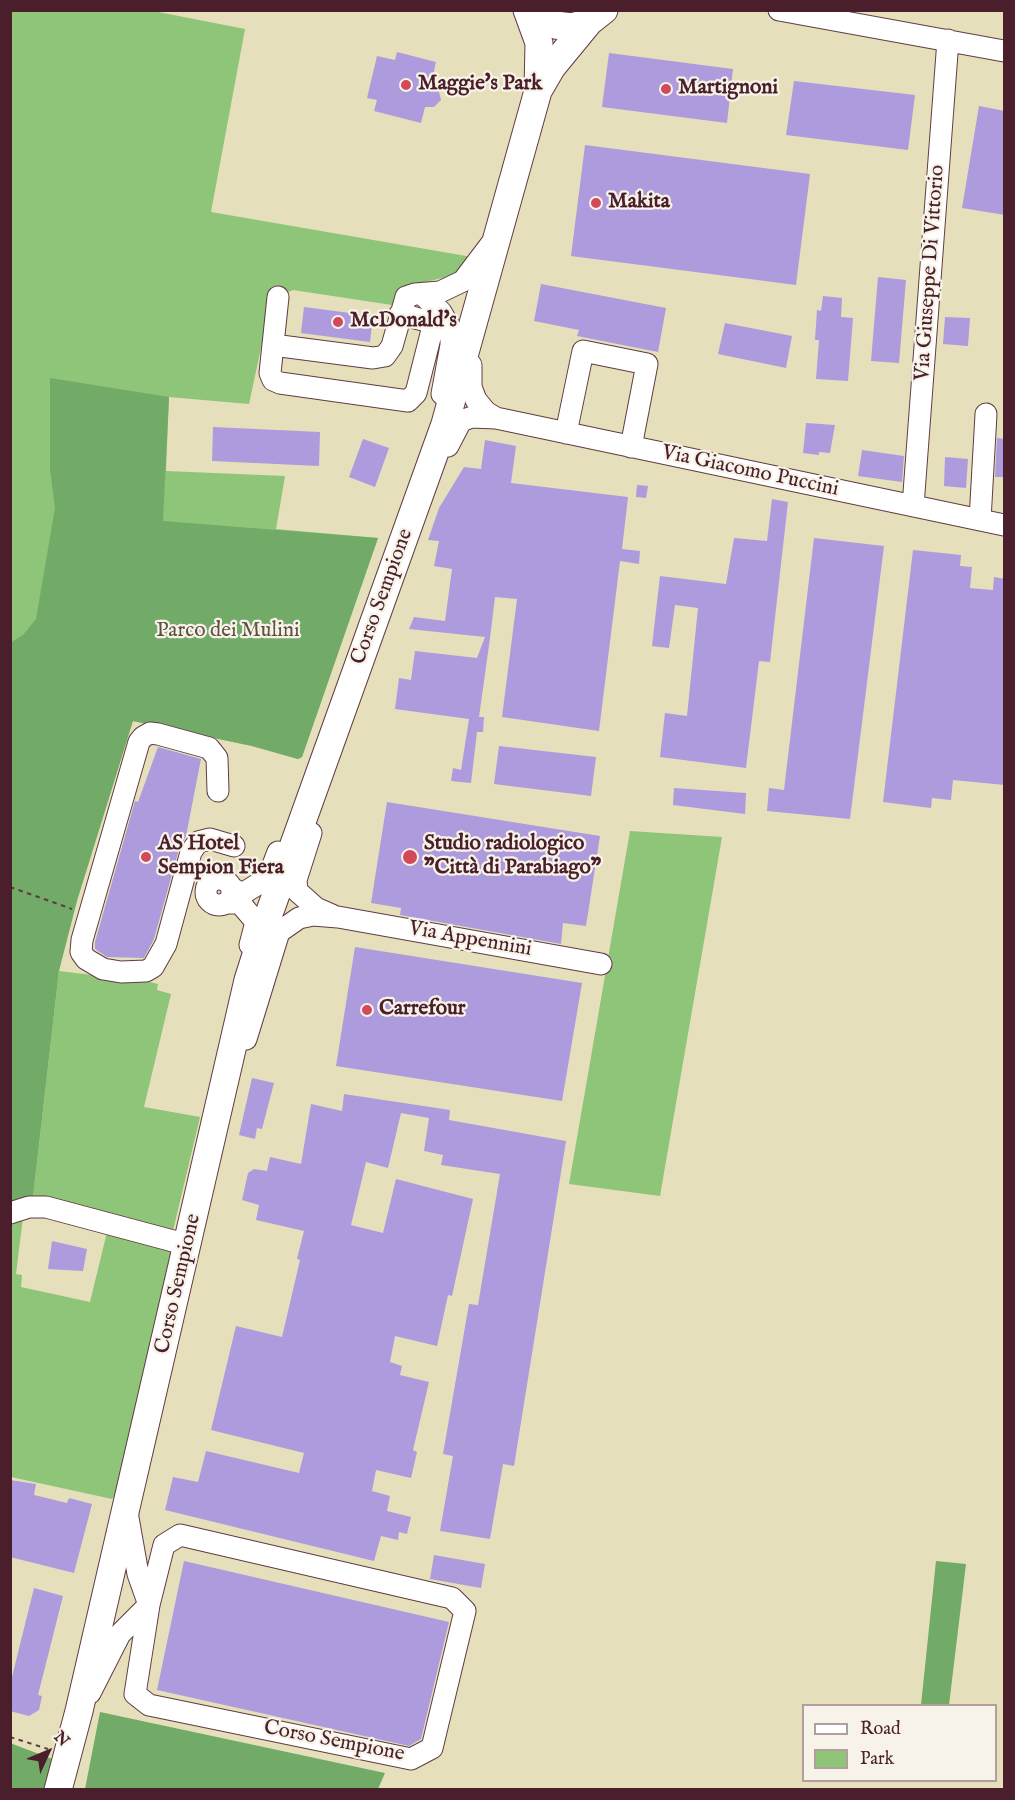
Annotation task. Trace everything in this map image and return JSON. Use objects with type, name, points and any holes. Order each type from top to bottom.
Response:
[{"type":"main road","points":[[528,10],[555,26],[572,27],[601,14]]},
{"type":"main road","name":"Corso Sempione","points":[[58,1790],[79,1711],[251,970],[320,770],[445,424],[538,91],[539,43],[528,10]]},
{"type":"main road","name":"Corso Sempione","points":[[538,91],[559,58],[601,14]]},
{"type":"street","points":[[779,10],[1005,51]]},
{"type":"street","name":"Via Giuseppe Di Vittorio","points":[[913,506],[948,40]]},
{"type":"street","name":"Corso Sempione","points":[[399,314],[406,297],[440,292],[463,281],[496,240]]},
{"type":"street","name":"Corso Sempione","points":[[423,295],[441,312],[451,329],[451,345],[440,405],[445,424]]},
{"type":"street","points":[[273,345],[379,358],[385,356],[392,346],[399,314],[428,321],[433,326],[416,393],[412,400],[276,382],[270,373],[278,297]]},
{"type":"street","points":[[566,433],[584,351],[629,360],[647,364],[631,447]]},
{"type":"street","points":[[464,356],[471,365],[471,387],[476,400],[486,412],[496,418]]},
{"type":"street","points":[[980,520],[986,414]]},
{"type":"street","name":"Via Giacomo Puccini","points":[[430,467],[442,457],[461,421],[478,416],[1005,525]]},
{"type":"street","points":[[218,791],[217,758],[209,748],[158,734],[150,733],[143,737],[89,915],[81,952],[86,959],[103,969],[146,971],[158,959],[166,944],[191,852],[198,842],[210,839],[234,846]]},
{"type":"street","name":"Corso Sempione","points":[[230,1062],[225,1036],[256,922],[240,903],[230,896],[242,894],[268,878],[300,791],[320,770]]},
{"type":"street","name":"Via Appennini","points":[[320,770],[321,801],[297,880],[297,891],[316,908],[338,917]]},
{"type":"street","name":"Via Appennini","points":[[230,1062],[245,1045],[279,932],[299,918],[313,915],[338,917],[601,964]]},
{"type":"street","points":[[10,1214],[29,1207],[46,1207],[188,1245]]},
{"type":"street","name":"Corso Sempione","points":[[79,1711],[120,1634],[149,1605],[164,1545],[180,1536],[452,1598],[465,1611],[432,1748],[411,1759],[150,1705],[135,1694],[149,1605],[138,1574],[126,1505]]},
{"type":"path","points":[[10,887],[89,915]]},
{"type":"path","points":[[10,1737],[66,1755]]},
{"type":"green space","name":"Parco dei Mulini","points":[[11,11],[153,11],[245,29],[211,212],[472,257],[461,271],[451,276],[403,287],[392,305],[293,290],[284,294],[273,292],[249,404],[169,397],[166,471],[285,476],[276,529],[378,538],[302,757],[298,759],[252,746],[133,721],[11,891]]},
{"type":"green space","name":"Parco dei Mulini","points":[[50,378],[169,397],[163,521],[378,538],[302,757],[298,759],[252,746],[133,721],[77,901],[59,971],[33,1197],[11,1204],[10,643],[23,635],[36,619],[55,508],[50,469]]},
{"type":"green space","points":[[630,831],[722,837],[660,1196],[569,1184]]},
{"type":"green space","points":[[59,971],[150,982],[158,984],[157,990],[171,994],[144,1107],[200,1117],[172,1235],[33,1197]]},
{"type":"green space","points":[[23,1217],[16,1274],[22,1275],[21,1287],[90,1302],[108,1228],[173,1249],[117,1493],[112,1499],[11,1477],[11,1219]]},
{"type":"green space","points":[[936,1561],[966,1564],[949,1704],[921,1704]]},
{"type":"green space","points":[[100,1712],[385,1773],[378,1789],[85,1789]]},
{"type":"green space","points":[[10,1743],[55,1760],[47,1789],[11,1789]]},
{"type":"building","points":[[397,52],[436,62],[431,85],[439,92],[441,100],[434,107],[425,107],[421,123],[374,111],[377,100],[367,98],[377,56],[395,60]]},
{"type":"building","points":[[609,53],[733,69],[727,123],[602,107]]},
{"type":"building","points":[[794,81],[915,95],[908,150],[786,135]]},
{"type":"building","points":[[979,106],[1005,111],[1005,215],[962,208]]},
{"type":"building","points":[[585,145],[810,174],[796,285],[571,256]]},
{"type":"building","points":[[878,277],[906,280],[899,363],[871,361]]},
{"type":"building","points":[[541,284],[666,308],[658,352],[577,336],[579,330],[534,321]]},
{"type":"building","points":[[823,296],[842,298],[841,317],[853,318],[848,381],[816,379],[819,340],[815,340],[817,310],[821,311]]},
{"type":"building","points":[[304,307],[373,316],[370,342],[301,333]]},
{"type":"building","points":[[945,317],[970,318],[968,346],[943,344]]},
{"type":"building","points":[[725,323],[792,336],[786,368],[718,354]]},
{"type":"building","points":[[806,423],[835,425],[830,453],[819,452],[819,455],[803,453]]},
{"type":"building","points":[[213,427],[320,432],[319,466],[212,461]]},
{"type":"building","points":[[997,438],[1005,439],[1005,477],[995,477]]},
{"type":"building","points":[[363,439],[389,448],[375,487],[349,477]]},
{"type":"building","points":[[485,440],[516,446],[511,483],[628,497],[622,549],[640,551],[639,564],[620,561],[599,731],[502,717],[517,599],[495,597],[479,717],[484,717],[483,732],[477,732],[471,783],[451,781],[453,768],[461,770],[469,719],[395,709],[399,678],[411,680],[415,651],[477,658],[485,637],[409,629],[414,617],[445,621],[452,569],[434,566],[439,541],[428,540],[439,508],[464,467],[481,469]]},
{"type":"building","points":[[862,450],[904,456],[902,482],[858,476]]},
{"type":"building","points":[[945,457],[968,459],[966,488],[944,486]]},
{"type":"building","points":[[637,485],[648,486],[646,498],[636,497]]},
{"type":"building","points":[[772,499],[788,502],[770,662],[759,661],[746,768],[660,757],[665,713],[687,716],[698,608],[675,605],[669,648],[652,646],[660,576],[726,584],[734,538],[767,541]]},
{"type":"building","points":[[814,538],[884,546],[850,819],[767,811],[769,788],[784,790]]},
{"type":"building","points":[[913,550],[961,555],[960,566],[972,567],[970,588],[993,590],[994,577],[1005,579],[1005,785],[953,780],[951,800],[932,798],[931,808],[883,802]]},
{"type":"building","points":[[499,746],[596,757],[591,796],[494,784]]},
{"type":"building","name":"AS Hotel Sempion Fiera","points":[[158,747],[201,759],[186,836],[179,849],[154,939],[144,958],[107,957],[95,949],[95,942],[135,801],[138,802]]},
{"type":"building","points":[[674,788],[746,793],[745,814],[673,805]]},
{"type":"building","points":[[387,802],[600,836],[586,926],[563,923],[561,944],[400,915],[401,908],[371,903]]},
{"type":"building","points":[[355,947],[582,983],[562,1101],[336,1066]]},
{"type":"building","points":[[252,1078],[274,1083],[262,1129],[257,1128],[255,1139],[239,1135]]},
{"type":"building","points":[[344,1094],[450,1110],[449,1120],[566,1141],[514,1466],[503,1464],[490,1539],[440,1531],[453,1456],[443,1454],[469,1304],[478,1305],[500,1174],[441,1165],[443,1155],[424,1151],[429,1118],[401,1113],[388,1168],[366,1162],[351,1225],[383,1233],[396,1179],[473,1199],[452,1296],[448,1295],[437,1346],[395,1336],[390,1362],[402,1366],[400,1375],[429,1382],[413,1450],[417,1452],[411,1478],[376,1470],[372,1491],[390,1496],[387,1511],[411,1517],[407,1534],[399,1532],[398,1540],[381,1536],[374,1561],[165,1510],[173,1477],[198,1482],[206,1451],[299,1473],[304,1453],[211,1430],[236,1326],[282,1337],[300,1260],[297,1259],[304,1231],[256,1220],[259,1205],[242,1200],[248,1173],[254,1169],[267,1171],[270,1157],[301,1164],[311,1104],[342,1111]]},
{"type":"building","points":[[52,1241],[87,1249],[83,1271],[48,1269]]},
{"type":"building","points":[[10,1480],[36,1484],[34,1495],[67,1503],[69,1498],[92,1504],[74,1573],[10,1557]]},
{"type":"building","points":[[434,1555],[485,1564],[481,1588],[430,1579]]},
{"type":"building","points":[[184,1561],[449,1622],[421,1739],[409,1746],[157,1690]]},
{"type":"building","points":[[34,1588],[63,1596],[38,1695],[42,1696],[39,1710],[29,1716],[10,1711],[10,1685]]},
{"type":"place","name":"Maggie's Park","points":[[406,85]]},
{"type":"place","name":"Martignoni","points":[[666,89]]},
{"type":"place","name":"Makita","points":[[596,203]]},
{"type":"place","name":"McDonald's","points":[[338,322]]},
{"type":"place","name":"AS Hotel Sempion Fiera","points":[[146,857]]},
{"type":"place","name":"Studio radiologico \"Città di Parabiago\"","points":[[410,857]]},
{"type":"place","name":"Carrefour","points":[[367,1010]]}]
